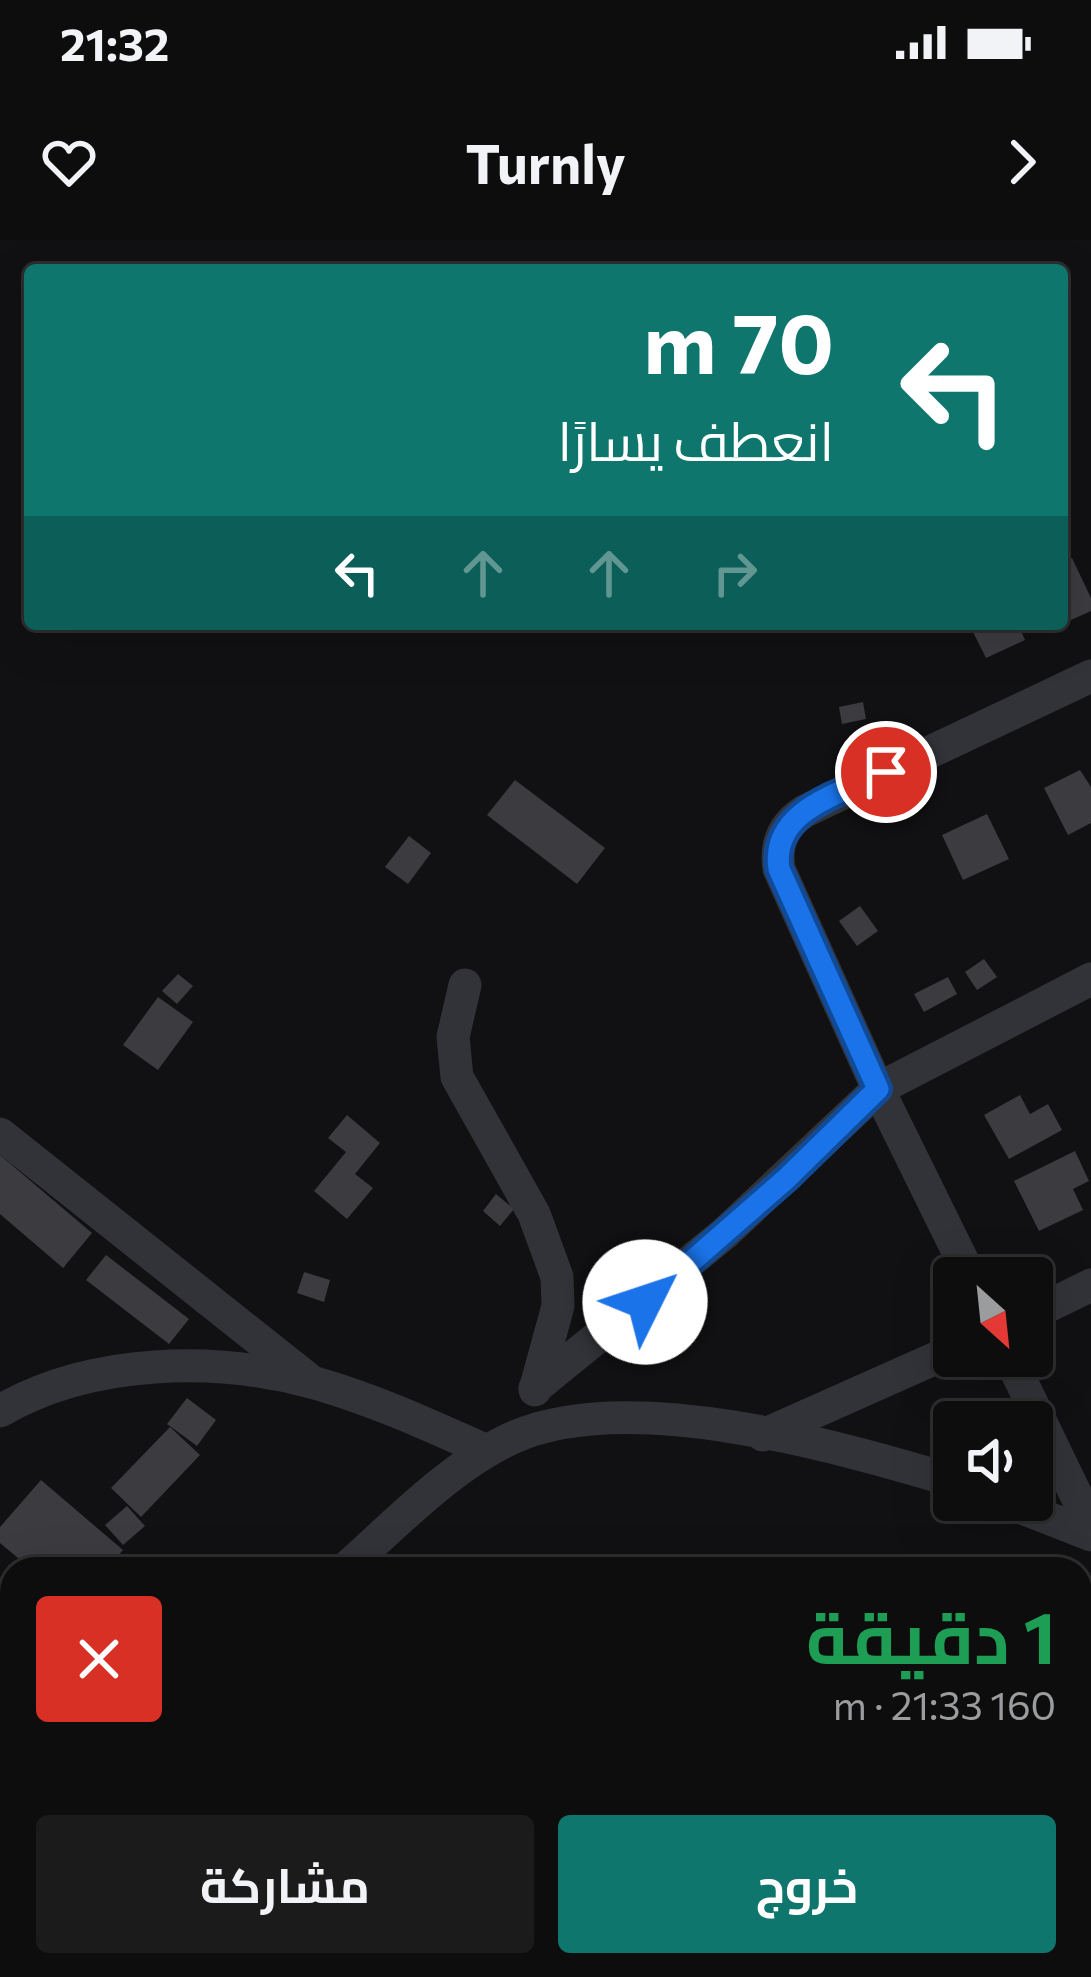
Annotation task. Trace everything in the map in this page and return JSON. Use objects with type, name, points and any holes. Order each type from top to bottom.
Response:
[{"type":"street","points":[[960,1257],[878,1089],[776,853],[784,830],[805,811],[1091,676]]},
{"type":"street","points":[[535,1388],[725,1233],[878,1089],[1091,979]]},
{"type":"street","points":[[465,985],[454,1037],[457,1077],[535,1214],[556,1276],[558,1306],[526,1432]]},
{"type":"street","points":[[0,1134],[313,1383]]},
{"type":"street","points":[[1053,1304],[1091,1286]]},
{"type":"street","points":[[764,1435],[933,1359]]},
{"type":"street","points":[[0,1411],[69,1382],[142,1369],[184,1366],[248,1371],[313,1383],[369,1401],[488,1451]]},
{"type":"street","points":[[1019,1377],[1091,1526]]},
{"type":"street","points":[[360,1557],[488,1451],[526,1432],[567,1421],[612,1417],[764,1435],[836,1448],[933,1475]]},
{"type":"street","points":[[1053,1520],[1091,1535]]},
{"type":"building","points":[[1072,558],[1091,598],[1091,611],[1068,621],[1068,560]]},
{"type":"building","points":[[972,630],[1021,630],[1025,640],[986,658]]},
{"type":"building","points":[[863,702],[866,719],[842,724],[839,707]]},
{"type":"building","points":[[1080,770],[1091,787],[1091,823],[1068,835],[1044,788]]},
{"type":"building","points":[[515,780],[605,848],[577,884],[487,815]]},
{"type":"building","points":[[987,814],[1009,859],[963,880],[942,835]]},
{"type":"building","points":[[409,836],[431,853],[408,884],[385,867]]},
{"type":"building","points":[[860,906],[878,931],[857,946],[839,921]]},
{"type":"building","points":[[984,959],[997,977],[977,990],[965,972]]},
{"type":"building","points":[[178,974],[193,986],[177,1004],[162,991]]},
{"type":"building","points":[[948,977],[957,994],[924,1012],[914,994]]},
{"type":"building","points":[[158,997],[193,1022],[158,1070],[123,1045]]},
{"type":"building","points":[[1020,1095],[1030,1114],[1048,1104],[1062,1130],[1009,1159],[984,1115]]},
{"type":"building","points":[[347,1115],[380,1143],[355,1174],[373,1188],[347,1219],[314,1191],[346,1152],[328,1138]]},
{"type":"building","points":[[1075,1151],[1089,1181],[1073,1189],[1083,1210],[1039,1231],[1014,1181]]},
{"type":"building","points":[[0,1155],[92,1233],[63,1268],[0,1214]]},
{"type":"building","points":[[496,1194],[514,1209],[500,1226],[483,1211]]},
{"type":"building","points":[[106,1255],[189,1319],[169,1344],[86,1280]]},
{"type":"building","points":[[304,1272],[330,1280],[324,1302],[297,1293]]},
{"type":"building","points":[[187,1398],[216,1420],[197,1446],[167,1424]]},
{"type":"building","points":[[170,1427],[200,1455],[141,1517],[111,1488]]},
{"type":"building","points":[[41,1480],[123,1550],[117,1557],[17,1557],[0,1543],[0,1527]]},
{"type":"building","points":[[127,1506],[145,1526],[123,1545],[105,1525]]},
{"type":"route","points":[[645,1302],[786,1179],[878,1089],[776,853],[784,830],[796,816],[886,772]]}]
